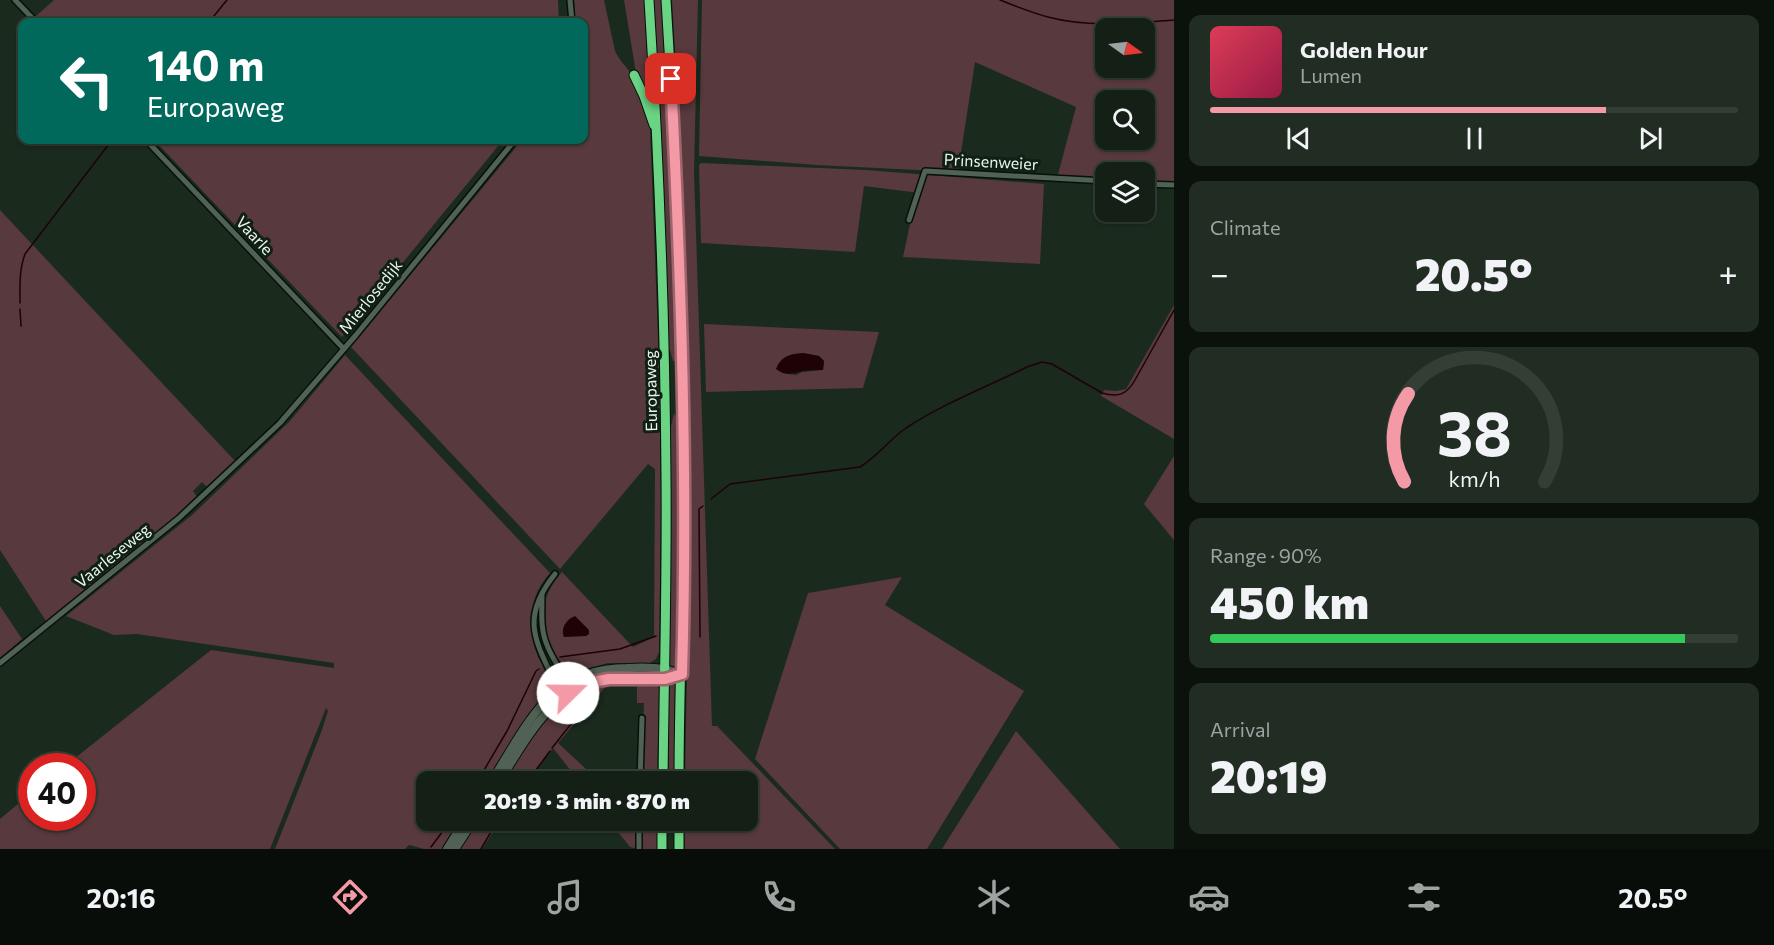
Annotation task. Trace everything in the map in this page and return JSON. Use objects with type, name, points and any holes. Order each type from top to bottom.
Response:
[{"type":"highway","name":"Europaweg","points":[[649,0],[657,133],[666,467],[663,771]]},
{"type":"highway","name":"Europaweg","points":[[666,0],[676,177],[682,366],[683,539],[679,771]]},
{"type":"highway","points":[[634,75],[657,133]]},
{"type":"highway","points":[[662,831],[662,849]]},
{"type":"highway","points":[[679,831],[679,849]]},
{"type":"street","points":[[15,0],[32,18]]},
{"type":"street","points":[[570,0],[572,18]]},
{"type":"street","name":"Vaarle","points":[[150,144],[344,349]]},
{"type":"street","name":"Mierlosedijk","points":[[238,464],[280,423],[344,349],[512,144]]},
{"type":"street","name":"Prinsenweier","points":[[909,220],[925,171],[1095,180]]},
{"type":"street","points":[[1155,184],[1174,185]]},
{"type":"street","name":"Vaarleseweg","points":[[0,663],[179,519],[238,464]]},
{"type":"street","points":[[555,574],[536,606],[533,628],[538,645],[558,689],[568,693]]},
{"type":"street","points":[[542,593],[542,628],[547,646],[567,682],[568,693]]},
{"type":"street","points":[[498,771],[536,711],[567,682],[586,674],[614,668],[665,668],[682,674]]},
{"type":"street","points":[[506,771],[541,718],[568,693],[585,685],[609,679],[665,679],[682,674]]},
{"type":"street","points":[[640,771],[642,718]]},
{"type":"street","points":[[447,849],[458,831]]},
{"type":"street","points":[[455,849],[467,831]]},
{"type":"street","points":[[639,831],[639,849]]},
{"type":"shaded area","points":[[54,0],[558,0],[559,18],[38,18],[36,16]]},
{"type":"shaded area","points":[[574,0],[604,0],[615,51],[638,86],[650,128],[659,364],[661,501],[659,652],[656,659],[648,664],[608,663],[571,673],[556,659],[548,641],[543,620],[549,591],[562,572],[633,647],[654,637],[655,469],[648,464],[560,569],[351,347],[519,144],[588,144],[588,18],[575,18]]},
{"type":"shaded area","points":[[624,0],[644,0],[650,107],[636,73]]},
{"type":"shaded area","points":[[652,0],[663,0],[678,350],[676,350],[675,361],[668,350]]},
{"type":"shaded area","points":[[672,0],[698,0],[694,172],[712,726],[717,726],[835,849],[685,849],[684,831],[758,831],[758,771],[685,771],[689,432]]},
{"type":"shaded area","points":[[702,0],[1174,0],[1174,185],[1155,184],[1155,162],[1095,162],[1095,180],[1057,178],[1076,107],[975,62],[958,172],[699,156]]},
{"type":"shaded area","points":[[158,144],[500,144],[342,337]]},
{"type":"shaded area","points":[[701,163],[866,170],[1044,184],[1040,264],[903,257],[920,193],[864,186],[855,252],[701,243],[699,165]]},
{"type":"shaded area","points":[[0,210],[236,462],[208,488],[202,482],[193,491],[198,498],[105,577],[46,621],[0,550]]},
{"type":"shaded area","points":[[1174,305],[1174,439],[1101,396],[1104,390],[1126,389]]},
{"type":"shaded area","points":[[704,324],[879,332],[863,388],[706,392]],"holes":[[[803,353],[819,356],[824,361],[823,370],[802,372],[796,375],[782,373]]]},
{"type":"shaded area","points":[[803,353],[819,356],[824,361],[823,370],[789,374],[776,369],[786,356]]},
{"type":"shaded area","points":[[345,355],[550,573],[537,592],[531,614],[535,648],[550,677],[551,684],[546,696],[519,730],[495,771],[416,771],[416,831],[455,831],[444,849],[424,849],[409,845],[405,849],[275,849],[322,730],[328,711],[326,708],[270,849],[0,849],[0,819],[18,804],[18,831],[96,831],[96,753],[81,753],[211,650],[334,668],[334,663],[137,634],[114,635],[66,616],[192,515],[289,422]]},
{"type":"shaded area","points":[[674,413],[680,426],[681,513],[677,668],[668,667],[669,427]]},
{"type":"shaded area","points":[[1174,456],[1174,540],[1144,504]]},
{"type":"shaded area","points":[[902,577],[885,605],[1024,691],[927,849],[840,849],[755,759],[808,593]]},
{"type":"shaded area","points":[[0,606],[22,639],[0,658]]},
{"type":"shaded area","points":[[575,616],[589,630],[589,634],[564,637],[565,624]]},
{"type":"shaded area","points":[[668,680],[675,680],[675,771],[666,771]]},
{"type":"shaded area","points":[[608,681],[647,682],[649,687],[650,682],[657,685],[659,689],[657,771],[641,771],[644,703],[637,703],[637,686],[607,685],[558,743],[588,771],[571,771],[553,748],[535,771],[508,771],[546,716],[564,699],[590,686]]},
{"type":"shaded area","points":[[1016,731],[1120,849],[942,849]]},
{"type":"shaded area","points":[[469,831],[494,831],[482,849],[457,849]]},
{"type":"shaded area","points":[[617,831],[637,831],[638,849],[630,847]]},
{"type":"shaded area","points":[[641,831],[657,831],[657,849],[641,849]]},
{"type":"waterway","points":[[212,18],[227,0]]},
{"type":"waterway","points":[[1000,0],[1042,15],[1079,23],[1111,24],[1174,20]]},
{"type":"waterway","points":[[20,303],[21,272],[25,254],[109,144]]},
{"type":"waterway","points":[[20,309],[21,326]]},
{"type":"waterway","points":[[711,499],[730,484],[860,467],[920,419],[1027,367],[1042,362],[1052,364],[1102,393],[1122,394],[1135,380],[1174,310]]},
{"type":"waterway","points":[[700,637],[699,509],[703,506]]},
{"type":"waterway","points":[[560,657],[620,649],[656,636]]},
{"type":"waterway","points":[[483,771],[539,669]]},
{"type":"waterway","points":[[552,748],[594,695]]},
{"type":"waterway","points":[[535,771],[550,751]]},
{"type":"waterway","points":[[431,847],[443,831]]},
{"type":"waterway","points":[[481,849],[492,831]]},
{"type":"route","points":[[568,693],[585,685],[609,679],[665,679],[682,674],[682,366],[671,79]]}]
